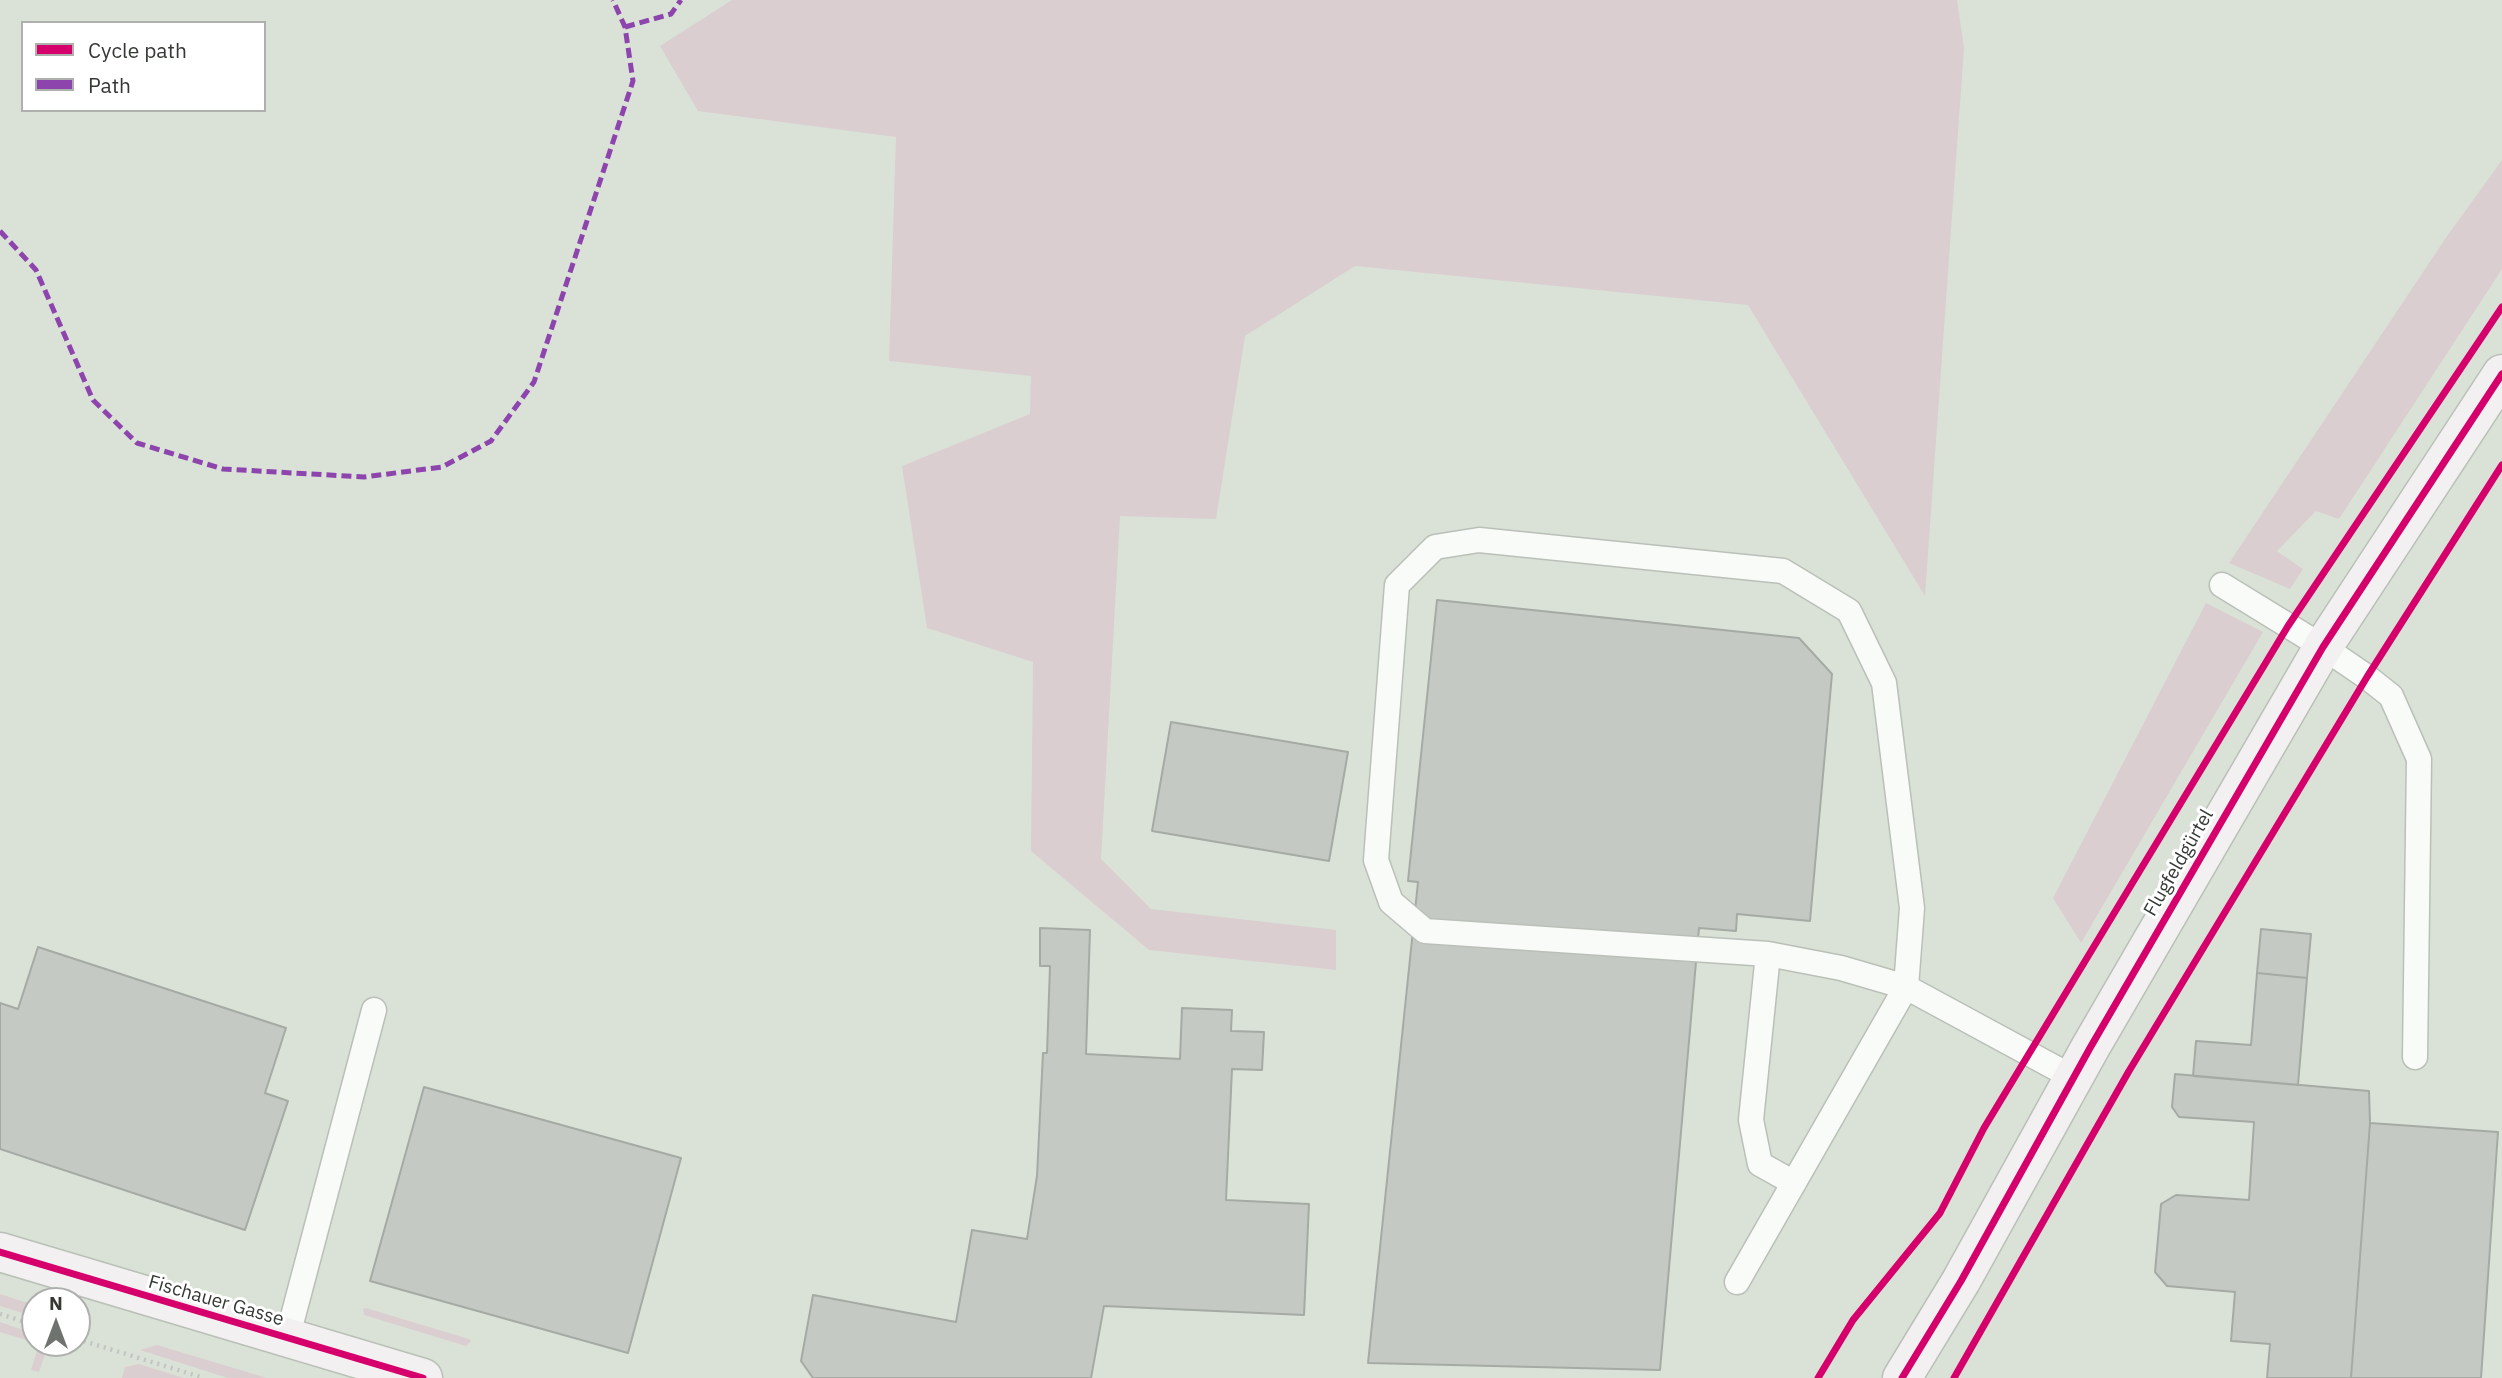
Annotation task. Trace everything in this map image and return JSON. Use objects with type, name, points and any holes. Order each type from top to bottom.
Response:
[{"type":"street","name":"Flugfeldgürtel","points":[[1902,1378],[1961,1280],[2323,647],[2502,374]]},
{"type":"street","name":"Fischauer Gasse","points":[[0,1252],[423,1378]]},
{"type":"lane","points":[[1737,1282],[1906,987],[1912,908],[1884,683],[1849,611],[1783,571],[1479,540],[1435,547],[1397,586],[1376,860],[1391,902],[1425,931],[1768,954],[1841,968],[1906,987],[2074,1079]]},
{"type":"lane","points":[[2222,585],[2323,647],[2391,696],[2418,759],[2415,1057]]},
{"type":"lane","points":[[1768,954],[1751,1120],[1760,1164],[1794,1183]]},
{"type":"lane","points":[[287,1339],[374,1010]]},
{"type":"path","points":[[0,1314],[21,1321]]},
{"type":"path","points":[[91,1343],[204,1378]]},
{"type":"shaded area","points":[[732,0],[1957,0],[1964,48],[1925,596],[1748,305],[1355,266],[1245,336],[1216,519],[1120,516],[1101,859],[1151,909],[1336,930],[1336,970],[1149,950],[1031,851],[1033,662],[927,628],[902,466],[1030,414],[1031,376],[889,361],[896,137],[698,111],[660,46]]},
{"type":"shaded area","points":[[2502,160],[2502,269],[2339,519],[2316,511],[2277,551],[2303,569],[2290,589],[2229,563],[2445,239]]},
{"type":"shaded area","points":[[2206,603],[2263,632],[2081,943],[2053,898]]},
{"type":"shaded area","points":[[0,1294],[21,1301],[21,1313],[0,1306]]},
{"type":"shaded area","points":[[363,1309],[471,1341],[466,1346],[364,1315]]},
{"type":"shaded area","points":[[0,1322],[21,1329],[21,1339],[0,1332]]},
{"type":"shaded area","points":[[157,1345],[267,1378],[228,1378],[140,1350]]},
{"type":"shaded area","points":[[35,1357],[44,1357],[39,1372],[31,1370]]},
{"type":"shaded area","points":[[139,1364],[184,1378],[122,1378],[125,1367]]},
{"type":"building","points":[[1437,600],[1799,638],[1832,674],[1810,921],[1737,914],[1736,931],[1699,928],[1660,1370],[1368,1363],[1418,882],[1408,881]]},
{"type":"building","points":[[1171,722],[1348,752],[1329,861],[1152,831]]},
{"type":"building","points":[[1040,928],[1090,930],[1086,1054],[1180,1059],[1182,1008],[1232,1010],[1231,1031],[1264,1032],[1262,1070],[1232,1069],[1226,1200],[1309,1204],[1304,1315],[1104,1306],[1091,1378],[813,1378],[801,1361],[813,1295],[956,1322],[972,1230],[1027,1239],[1037,1176],[1043,1053],[1047,1053],[1050,966],[1040,966]]},
{"type":"building","points":[[2261,929],[2311,934],[2307,978],[2257,973]]},
{"type":"building","points":[[38,947],[286,1028],[265,1093],[288,1101],[245,1230],[0,1149],[0,1003],[18,1009]]},
{"type":"building","points":[[2257,973],[2307,978],[2298,1085],[2193,1076],[2196,1041],[2251,1045]]},
{"type":"building","points":[[2175,1074],[2369,1091],[2370,1123],[2351,1378],[2267,1378],[2270,1344],[2231,1341],[2235,1292],[2167,1286],[2155,1272],[2161,1204],[2176,1195],[2249,1200],[2254,1122],[2179,1117],[2172,1107]]},
{"type":"building","points":[[424,1087],[681,1158],[628,1353],[370,1281]]},
{"type":"building","points":[[2370,1123],[2498,1132],[2481,1378],[2351,1378]]},
{"type":"marked path","points":[[0,231],[36,270],[93,400],[137,443],[223,469],[364,477],[442,467],[491,441],[534,382],[633,81],[625,27],[613,0]]},
{"type":"marked path","points":[[625,27],[671,14],[681,0]]},
{"type":"cycle path","points":[[1818,1378],[1853,1320],[1940,1213],[1984,1128],[2288,626],[2502,307]]},
{"type":"cycle path","points":[[1902,1378],[1961,1281],[2090,1048],[2323,647],[2502,374]]},
{"type":"cycle path","points":[[1954,1378],[2129,1071],[2367,677],[2502,465]]},
{"type":"cycle path","points":[[0,1252],[423,1378]]}]
